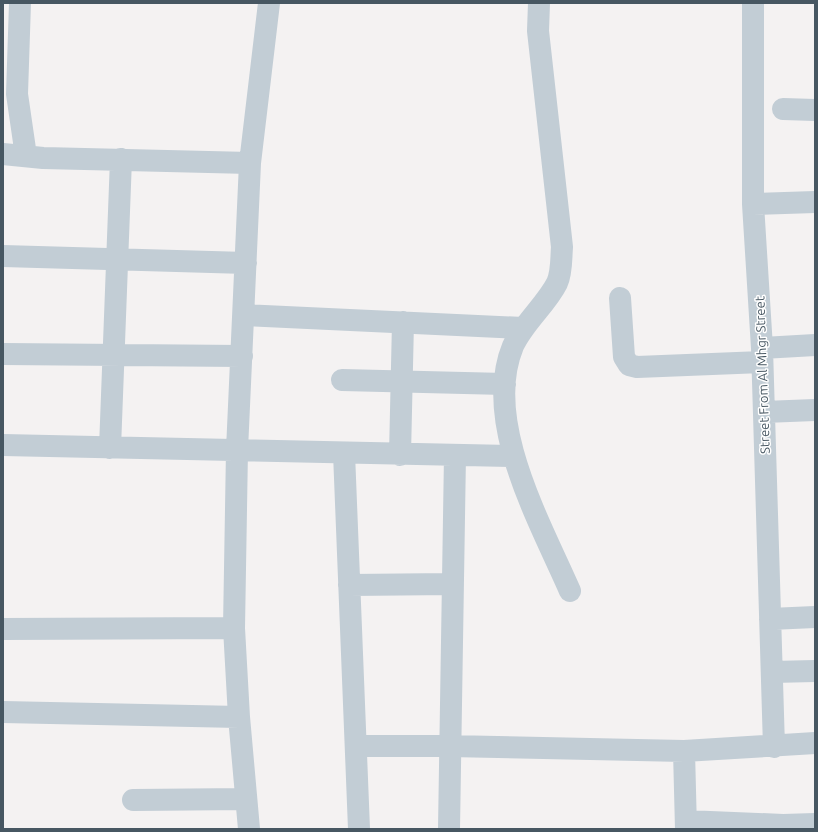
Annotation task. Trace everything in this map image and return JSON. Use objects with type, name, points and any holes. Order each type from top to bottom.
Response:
[{"type":"street","points":[[20,3],[17,94],[26,156]]},
{"type":"street","points":[[249,829],[239,717],[234,628],[237,450],[250,163],[269,3]]},
{"type":"street","points":[[539,3],[539,38],[562,247],[561,269],[557,283],[523,328],[513,346],[505,384],[507,423],[513,456],[570,591]]},
{"type":"street","name":"Street From Al Mhgr Street","points":[[753,3],[754,204],[762,355],[774,747]]},
{"type":"street","points":[[783,109],[815,110]]},
{"type":"street","points":[[3,154],[250,163]]},
{"type":"street","points":[[110,448],[121,159]]},
{"type":"street","points":[[754,204],[815,202]]},
{"type":"street","points":[[3,256],[246,263]]},
{"type":"street","points":[[620,298],[624,357],[629,365],[637,367],[762,355],[815,345]]},
{"type":"street","points":[[244,315],[523,328]]},
{"type":"street","points":[[400,455],[403,322]]},
{"type":"street","points":[[3,354],[242,356]]},
{"type":"street","points":[[342,380],[505,384]]},
{"type":"street","points":[[764,412],[815,410]]},
{"type":"street","points":[[3,445],[400,455],[513,456]]},
{"type":"street","points":[[344,453],[359,829]]},
{"type":"street","points":[[449,829],[449,746],[455,455]]},
{"type":"street","points":[[349,585],[452,584]]},
{"type":"street","points":[[770,619],[815,617]]},
{"type":"street","points":[[3,629],[234,628]]},
{"type":"street","points":[[772,672],[815,671]]},
{"type":"street","points":[[3,712],[239,717]]},
{"type":"street","points":[[356,746],[449,746],[684,752],[815,743]]},
{"type":"street","points":[[684,752],[686,825],[783,827],[815,824]]},
{"type":"street","points":[[133,800],[246,799]]}]
